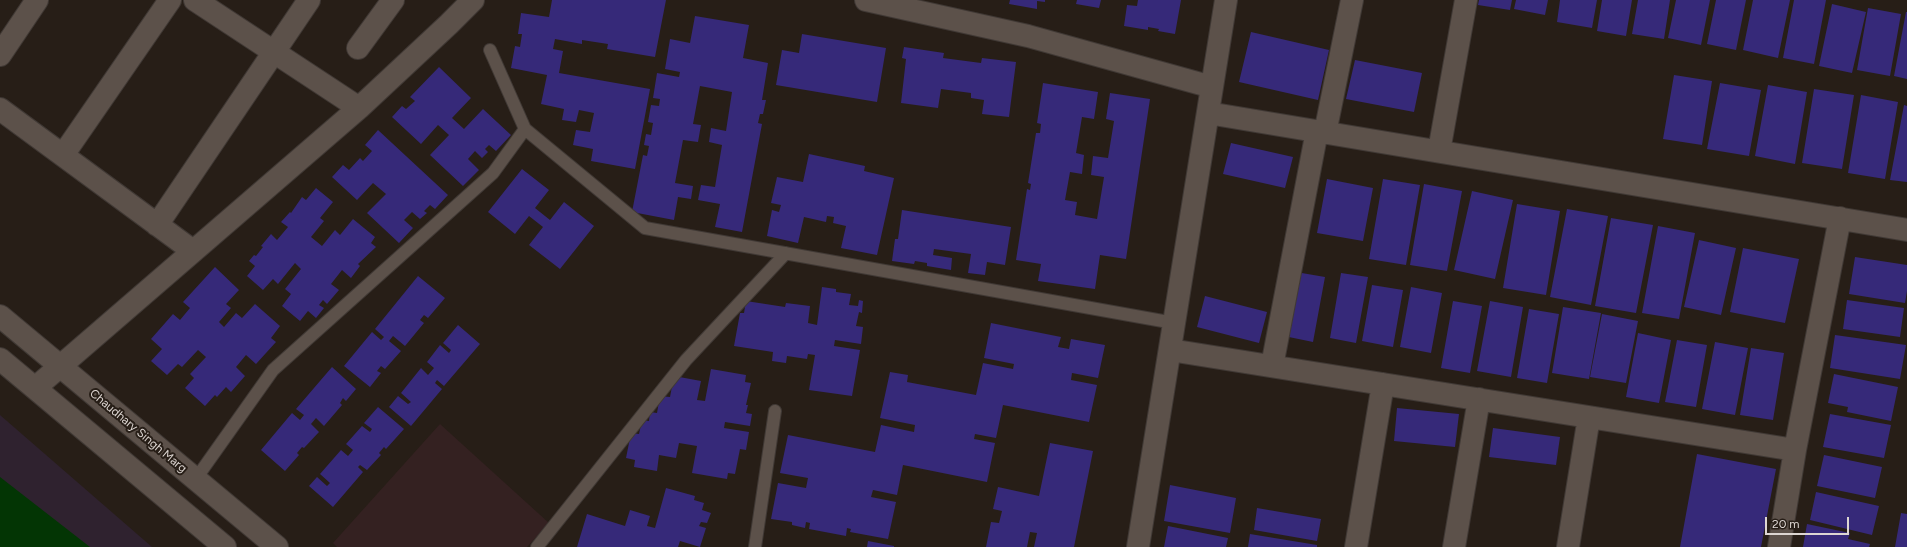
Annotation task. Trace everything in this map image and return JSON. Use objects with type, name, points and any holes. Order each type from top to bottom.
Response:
[{"type":"street","points":[[0,55],[37,0]]},
{"type":"street","points":[[63,155],[170,0]]},
{"type":"street","points":[[195,0],[359,108]]},
{"type":"street","points":[[158,225],[309,0]]},
{"type":"street","points":[[358,48],[393,0]]},
{"type":"street","points":[[35,388],[359,108],[473,0]]},
{"type":"street","points":[[866,0],[1028,36],[1212,87]]},
{"type":"street","points":[[1138,547],[1226,0]]},
{"type":"street","points":[[1272,366],[1321,132],[1352,0]]},
{"type":"street","points":[[1439,152],[1466,0]]},
{"type":"street","points":[[0,109],[193,251]]},
{"type":"street","points":[[1208,113],[1907,230]]},
{"type":"street","points":[[1779,547],[1795,450],[1840,218]]},
{"type":"street","name":"Chaudhary Singh Marg","points":[[0,316],[277,547]]},
{"type":"street","points":[[1170,350],[1795,450]]},
{"type":"street","points":[[0,358],[225,547]]},
{"type":"street","points":[[1356,547],[1383,384]]},
{"type":"street","points":[[1454,547],[1479,399]]},
{"type":"street","points":[[1568,547],[1589,417]]},
{"type":"street","points":[[177,506],[195,480]]},
{"type":"lane","points":[[490,50],[524,129],[645,228],[1174,323]]},
{"type":"lane","points":[[195,480],[272,370],[493,172],[524,129]]},
{"type":"lane","points":[[537,547],[686,360],[786,253]]},
{"type":"lane","points":[[754,547],[775,412]]},
{"type":"shaded area","points":[[0,415],[152,547],[0,547]]},
{"type":"shaded area","points":[[440,424],[549,523],[527,547],[337,547],[333,543]]},
{"type":"green space","points":[[0,477],[90,547],[0,547]]},
{"type":"building","points":[[552,0],[666,0],[655,57],[607,49],[608,44],[582,40],[582,44],[555,39],[553,49],[563,51],[559,73],[650,89],[635,169],[591,161],[593,149],[573,145],[576,130],[590,132],[594,113],[579,110],[576,122],[562,120],[564,109],[541,104],[547,75],[511,68],[515,46],[520,47],[522,34],[518,34],[521,13],[549,17]]},
{"type":"building","points":[[1010,0],[1045,0],[1045,2],[1037,1],[1037,9],[1009,4]]},
{"type":"building","points":[[1077,0],[1101,0],[1099,8],[1076,4]]},
{"type":"building","points":[[1138,0],[1181,0],[1175,34],[1158,31],[1159,29],[1148,27],[1148,30],[1124,26],[1127,5],[1137,6]]},
{"type":"building","points":[[1479,0],[1512,0],[1510,10],[1478,5]]},
{"type":"building","points":[[1516,0],[1548,0],[1545,15],[1514,9]]},
{"type":"building","points":[[1560,0],[1597,0],[1592,28],[1557,22]]},
{"type":"building","points":[[1602,0],[1632,0],[1626,36],[1597,31]]},
{"type":"building","points":[[1638,0],[1670,0],[1664,39],[1632,34]]},
{"type":"building","points":[[1676,0],[1710,0],[1701,45],[1668,38]]},
{"type":"building","points":[[1716,0],[1746,0],[1736,50],[1707,44]]},
{"type":"building","points":[[1753,0],[1790,0],[1778,58],[1743,50]]},
{"type":"building","points":[[1794,0],[1826,0],[1814,64],[1783,58]]},
{"type":"building","points":[[1832,4],[1866,12],[1852,73],[1819,66]]},
{"type":"building","points":[[1868,8],[1901,14],[1890,76],[1857,70]]},
{"type":"building","points":[[1907,12],[1907,79],[1894,76]]},
{"type":"building","points":[[695,16],[749,25],[743,58],[768,63],[762,100],[766,100],[763,114],[760,114],[758,123],[762,124],[742,232],[715,227],[720,204],[698,200],[701,185],[715,187],[722,145],[709,142],[711,128],[726,131],[732,92],[700,86],[693,124],[701,125],[698,142],[683,140],[675,183],[693,186],[691,199],[678,197],[674,220],[632,212],[643,155],[647,156],[649,146],[644,145],[646,134],[651,135],[653,123],[648,122],[651,105],[659,106],[660,99],[653,98],[657,73],[679,77],[680,72],[665,69],[670,39],[690,43]]},
{"type":"building","points":[[1251,32],[1329,50],[1318,100],[1239,82]]},
{"type":"building","points":[[802,34],[886,48],[877,102],[776,85],[782,50],[799,53]]},
{"type":"building","points":[[904,47],[944,53],[943,58],[981,63],[982,58],[1016,62],[1009,117],[982,114],[984,100],[971,98],[971,93],[941,89],[938,108],[901,103],[906,59],[902,58]]},
{"type":"building","points":[[1355,60],[1422,73],[1414,112],[1346,99]]},
{"type":"building","points":[[439,67],[471,98],[452,118],[464,129],[483,109],[511,135],[496,151],[489,145],[485,149],[488,152],[482,158],[475,151],[468,159],[479,170],[463,186],[430,155],[449,135],[438,125],[421,144],[392,117],[402,106],[406,109],[415,101],[410,97]]},
{"type":"building","points":[[1674,75],[1712,81],[1702,145],[1663,139]]},
{"type":"building","points":[[1043,83],[1098,92],[1094,119],[1082,117],[1076,153],[1084,155],[1082,174],[1070,172],[1065,200],[1077,202],[1075,215],[1097,219],[1104,177],[1091,175],[1093,156],[1108,158],[1114,121],[1106,119],[1110,93],[1150,99],[1126,259],[1100,255],[1095,289],[1038,281],[1041,264],[1016,260],[1027,189],[1030,190],[1031,184],[1028,183],[1036,133],[1040,133],[1041,124],[1037,123]]},
{"type":"building","points":[[1720,83],[1761,90],[1749,156],[1707,149]]},
{"type":"building","points":[[1768,85],[1807,92],[1795,164],[1755,156]]},
{"type":"building","points":[[1814,89],[1854,95],[1842,169],[1802,163]]},
{"type":"building","points":[[1861,95],[1898,102],[1885,179],[1848,173]]},
{"type":"building","points":[[1904,105],[1907,106],[1907,182],[1890,180]]},
{"type":"building","points":[[378,130],[448,195],[435,209],[430,205],[424,211],[427,213],[420,219],[412,212],[404,220],[413,228],[399,243],[367,213],[386,194],[373,183],[357,200],[332,177],[343,165],[349,170],[360,158],[363,161],[372,151],[365,145]]},
{"type":"building","points":[[1231,143],[1293,157],[1285,188],[1223,174]]},
{"type":"building","points":[[809,154],[865,166],[864,171],[894,178],[877,255],[841,248],[846,226],[833,223],[834,217],[827,216],[826,222],[804,217],[798,243],[767,236],[772,210],[779,212],[781,205],[771,203],[777,177],[803,182]]},
{"type":"building","points":[[522,169],[549,190],[535,208],[550,220],[564,202],[594,226],[560,269],[529,245],[543,227],[529,216],[515,234],[488,212]]},
{"type":"building","points":[[1327,179],[1373,188],[1363,241],[1317,233]]},
{"type":"building","points":[[1383,179],[1420,185],[1406,265],[1369,259]]},
{"type":"building","points":[[1424,184],[1462,191],[1447,271],[1410,265]]},
{"type":"building","points":[[316,188],[333,202],[320,218],[324,221],[311,237],[322,246],[335,230],[340,235],[353,219],[375,237],[371,243],[376,247],[358,264],[360,266],[351,278],[342,270],[331,284],[339,290],[327,304],[323,300],[319,305],[324,308],[316,318],[308,311],[300,321],[282,306],[291,294],[285,289],[301,269],[295,263],[278,284],[273,279],[263,290],[247,276],[255,266],[249,261],[254,255],[256,256],[263,247],[261,246],[271,234],[277,240],[288,227],[281,222],[290,212],[291,213],[302,197],[306,200]]},
{"type":"building","points":[[1472,191],[1513,200],[1495,279],[1454,270]]},
{"type":"building","points":[[1517,204],[1560,211],[1546,295],[1503,288]]},
{"type":"building","points":[[1567,209],[1608,216],[1591,305],[1550,297]]},
{"type":"building","points":[[902,210],[1011,227],[1005,265],[987,262],[985,275],[968,273],[971,254],[934,249],[933,255],[952,258],[951,270],[927,266],[927,263],[915,261],[914,264],[892,261],[895,239],[898,239]]},
{"type":"building","points":[[1611,218],[1653,225],[1636,313],[1595,306]]},
{"type":"building","points":[[1658,226],[1695,233],[1679,319],[1642,313]]},
{"type":"building","points":[[1699,240],[1736,248],[1721,315],[1684,307]]},
{"type":"building","points":[[1743,248],[1799,259],[1785,323],[1730,312]]},
{"type":"building","points":[[1855,257],[1907,265],[1907,291],[1905,303],[1849,294]]},
{"type":"building","points":[[215,267],[239,290],[226,304],[231,308],[219,322],[224,327],[236,313],[242,318],[255,304],[280,326],[271,338],[276,342],[256,364],[246,355],[236,367],[245,376],[231,392],[226,387],[217,397],[215,395],[205,406],[185,388],[194,378],[190,374],[206,357],[198,350],[182,367],[178,364],[167,375],[151,361],[162,349],[151,339],[173,314],[180,320],[190,308],[183,302]]},
{"type":"building","points":[[1296,272],[1325,277],[1313,342],[1284,336]]},
{"type":"building","points":[[1341,273],[1368,277],[1356,343],[1330,338]]},
{"type":"building","points":[[418,276],[445,298],[428,318],[424,315],[420,320],[424,323],[405,346],[393,336],[389,341],[401,351],[385,369],[381,366],[377,371],[381,373],[370,387],[344,366],[372,332],[381,340],[384,337],[375,329]]},
{"type":"building","points":[[1372,285],[1403,290],[1393,347],[1362,341]]},
{"type":"building","points":[[822,287],[836,289],[836,292],[851,294],[849,305],[858,306],[859,300],[863,301],[862,313],[859,312],[856,326],[863,327],[861,344],[835,340],[834,346],[860,350],[852,396],[809,390],[815,355],[808,354],[807,359],[787,356],[786,363],[772,361],[773,352],[734,346],[740,313],[744,313],[746,301],[785,307],[786,303],[810,306],[808,323],[817,325]]},
{"type":"building","points":[[1411,287],[1442,293],[1431,353],[1400,347]]},
{"type":"building","points":[[1205,296],[1267,312],[1259,343],[1197,327]]},
{"type":"building","points":[[1847,300],[1904,308],[1900,337],[1843,329]]},
{"type":"building","points":[[1453,301],[1482,306],[1470,373],[1441,368]]},
{"type":"building","points":[[1490,301],[1523,307],[1511,377],[1477,371]]},
{"type":"building","points":[[1563,307],[1601,313],[1589,379],[1552,373]]},
{"type":"building","points":[[1529,309],[1559,314],[1547,383],[1517,378]]},
{"type":"building","points":[[1602,314],[1638,321],[1626,383],[1590,377]]},
{"type":"building","points":[[991,323],[1061,337],[1058,347],[1069,349],[1071,339],[1105,345],[1098,378],[1072,373],[1071,380],[1097,385],[1089,422],[1003,405],[996,438],[975,434],[974,439],[995,443],[987,482],[903,465],[897,495],[873,490],[871,497],[896,502],[888,539],[850,532],[851,529],[847,528],[846,536],[809,529],[810,523],[806,522],[805,528],[792,525],[792,522],[771,519],[778,483],[806,488],[808,478],[780,473],[788,435],[875,452],[881,425],[914,432],[915,425],[880,418],[890,372],[908,375],[907,382],[976,395],[983,363],[1013,369],[1014,364],[984,358]]},
{"type":"building","points":[[458,325],[480,344],[444,386],[437,380],[435,383],[442,389],[411,426],[389,407],[398,396],[408,404],[411,402],[401,393],[421,368],[428,375],[434,368],[427,362],[440,345],[449,353],[451,350],[443,343]]},
{"type":"building","points":[[1638,333],[1671,340],[1659,403],[1626,397]]},
{"type":"building","points":[[1835,335],[1906,345],[1900,379],[1830,368]]},
{"type":"building","points":[[1677,340],[1707,345],[1696,407],[1665,402]]},
{"type":"building","points":[[1715,342],[1748,348],[1735,415],[1702,409]]},
{"type":"building","points":[[1751,348],[1784,353],[1773,420],[1740,415]]},
{"type":"building","points":[[332,367],[356,389],[346,401],[343,398],[340,403],[342,405],[324,426],[316,418],[311,424],[319,432],[304,448],[302,447],[297,453],[299,455],[285,471],[261,450],[292,413],[300,420],[304,415],[296,409]]},
{"type":"building","points":[[711,369],[746,375],[745,382],[751,383],[746,405],[748,405],[746,413],[752,414],[750,426],[725,422],[724,428],[749,432],[746,450],[740,449],[735,474],[728,473],[727,479],[692,473],[697,446],[679,443],[676,458],[659,455],[657,471],[634,467],[635,460],[626,458],[631,433],[639,434],[642,420],[649,421],[650,412],[657,413],[660,396],[670,397],[674,376],[701,381],[697,400],[705,401]]},
{"type":"building","points":[[1834,374],[1898,387],[1891,421],[1847,412],[1848,407],[1828,403]]},
{"type":"building","points":[[378,407],[404,429],[386,449],[384,447],[379,453],[381,455],[367,470],[360,465],[358,467],[363,472],[333,507],[309,486],[317,477],[327,486],[330,483],[320,474],[341,450],[348,456],[353,450],[346,444],[362,426],[370,432],[372,429],[364,423]]},
{"type":"building","points":[[1397,408],[1459,414],[1455,447],[1394,441]]},
{"type":"building","points":[[1830,414],[1891,425],[1884,458],[1823,447]]},
{"type":"building","points":[[1493,428],[1560,437],[1556,465],[1489,457]]},
{"type":"building","points":[[1050,443],[1093,451],[1074,547],[1034,547],[1037,533],[1030,532],[1027,547],[986,547],[991,522],[999,523],[1002,511],[993,509],[998,487],[1039,496]]},
{"type":"building","points":[[1697,454],[1776,469],[1761,547],[1680,547]]},
{"type":"building","points":[[1824,455],[1882,467],[1875,498],[1817,486]]},
{"type":"building","points":[[1170,485],[1236,498],[1230,533],[1164,521]]},
{"type":"building","points":[[666,488],[695,496],[694,500],[704,503],[702,510],[711,513],[707,523],[701,522],[699,526],[706,528],[700,547],[680,541],[678,547],[577,547],[587,514],[625,526],[630,510],[650,516],[647,526],[655,528]]},
{"type":"building","points":[[1816,492],[1879,506],[1872,535],[1810,520]]},
{"type":"building","points":[[1257,508],[1321,519],[1317,541],[1254,530]]},
{"type":"building","points":[[1901,513],[1907,514],[1907,547],[1895,547]]},
{"type":"building","points":[[1807,524],[1850,533],[1848,539],[1870,544],[1869,547],[1803,547]]},
{"type":"building","points":[[1168,526],[1228,538],[1226,547],[1164,547]]},
{"type":"building","points":[[1250,534],[1317,545],[1317,547],[1248,547]]},
{"type":"building","points":[[868,541],[894,546],[894,547],[867,547]]}]
